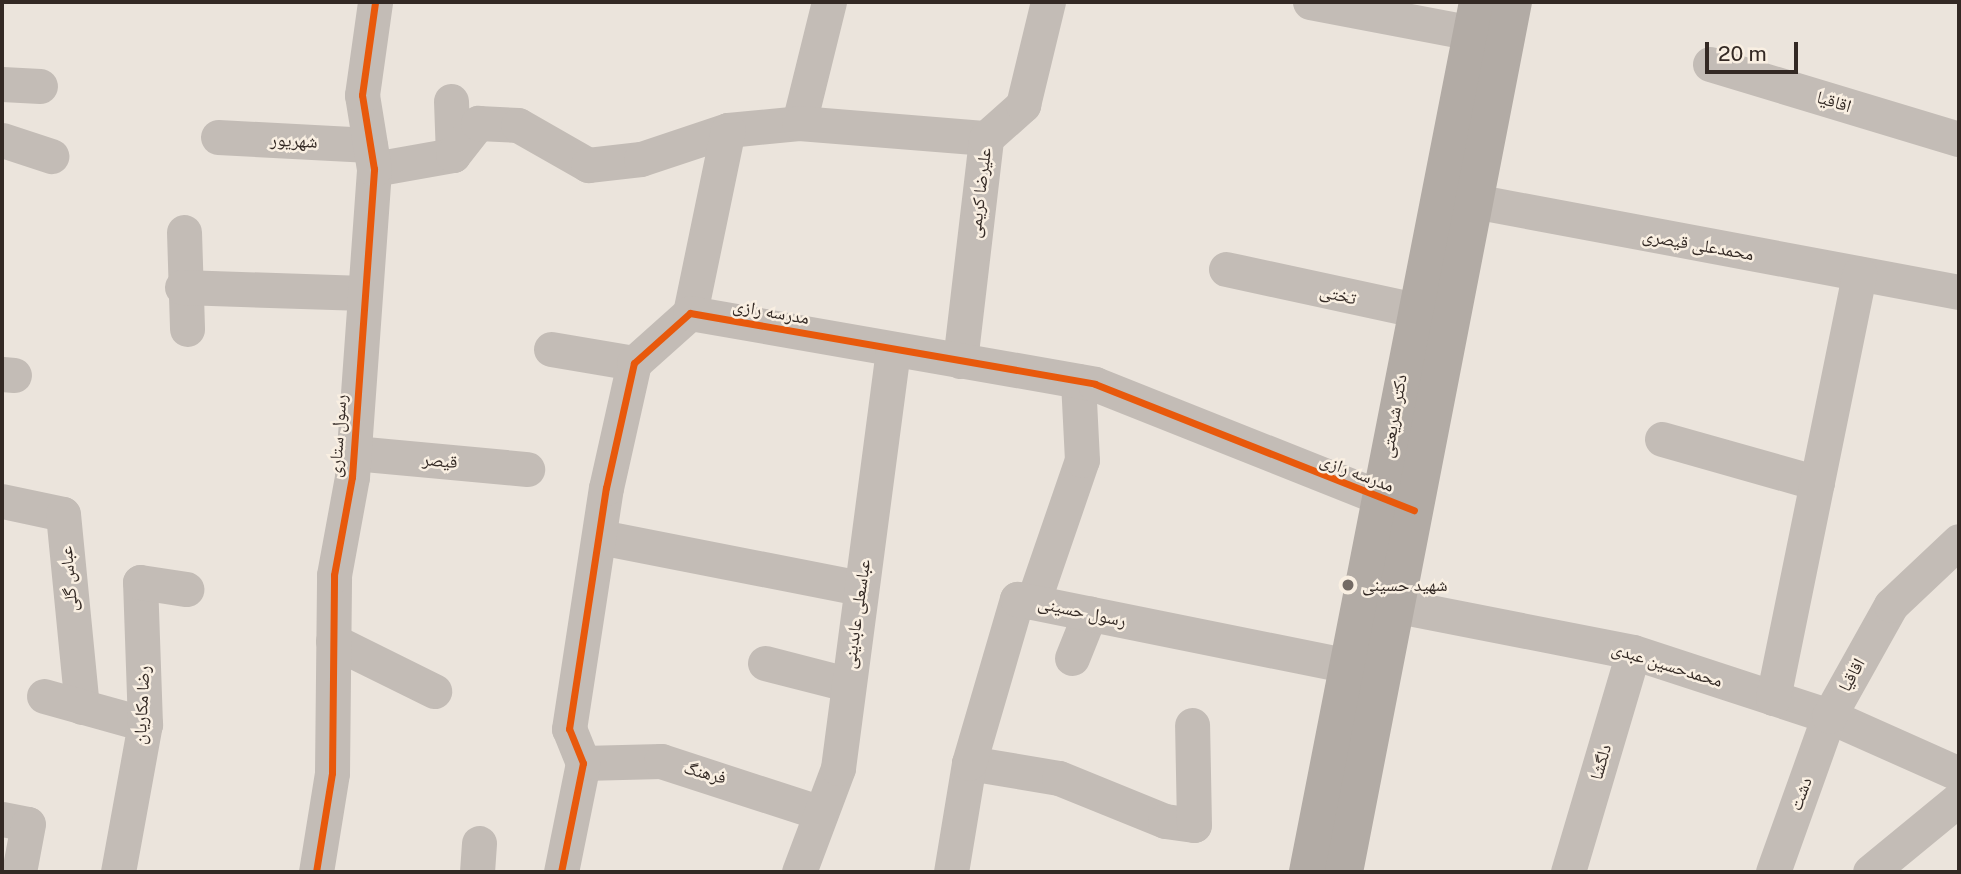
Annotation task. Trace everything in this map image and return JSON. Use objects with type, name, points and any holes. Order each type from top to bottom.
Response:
[{"type":"main road","name":"دکتر شریعتی","points":[[1396,505],[1451,317],[1455,199],[1485,24],[1513,2]]},
{"type":"main road","name":"دکتر شریعتی","points":[[1344,872],[1366,670],[1396,505],[1413,312],[1455,199]]},
{"type":"main road","name":"دکتر شریعتی","points":[[1308,872],[1366,670]]},
{"type":"street","name":"رسول ستاری","points":[[316,872],[332,773],[334,575],[354,453],[372,157],[362,95],[375,2]]},
{"type":"street","points":[[799,123],[829,2]]},
{"type":"street","name":"علیرضا کریمی","points":[[960,362],[986,138],[1023,105],[1048,2]]},
{"type":"street","points":[[1310,2],[1485,24]]},
{"type":"street","name":"اقاقیا","points":[[1710,64],[1959,139]]},
{"type":"street","points":[[2,84],[40,86]]},
{"type":"street","points":[[451,102],[453,155]]},
{"type":"street","points":[[453,155],[478,123],[518,125],[588,165],[641,159],[727,130],[799,123],[986,138]]},
{"type":"street","points":[[561,872],[583,764],[569,729],[600,537],[634,363],[690,313],[727,130]]},
{"type":"street","name":"شهریور","points":[[218,137],[372,157],[453,155]]},
{"type":"street","points":[[2,141],[51,156]]},
{"type":"street","name":"محمدعلی قیصری","points":[[1455,199],[1959,292]]},
{"type":"street","points":[[184,232],[182,287],[187,330]]},
{"type":"street","name":"تختی","points":[[1226,270],[1413,312],[1451,317]]},
{"type":"street","points":[[1773,698],[1858,274]]},
{"type":"street","points":[[182,287],[364,293]]},
{"type":"street","name":"مدرسه رازی","points":[[690,313],[893,351],[1078,381],[1396,505]]},
{"type":"street","points":[[551,349],[634,363]]},
{"type":"street","name":"عباسعلی عابدینی","points":[[799,872],[838,768],[893,351]]},
{"type":"street","points":[[1033,602],[1082,460],[1078,381]]},
{"type":"street","points":[[1662,439],[1816,483]]},
{"type":"street","name":"قیصر","points":[[354,453],[527,469]]},
{"type":"street","name":"عباس گلی","points":[[2,501],[63,514],[82,707]]},
{"type":"street","points":[[600,537],[860,588]]},
{"type":"street","name":"اقاقیا","points":[[1829,716],[1891,605],[1959,541]]},
{"type":"street","name":"رضا مکاریان","points":[[118,872],[145,724],[140,582],[186,589]]},
{"type":"street","name":"رسول حسینی","points":[[951,872],[969,763],[1017,599],[1366,670]]},
{"type":"street","name":"محمدحسین عبدی","points":[[1378,602],[1633,652],[1829,716],[1959,774]]},
{"type":"street","points":[[1072,658],[1090,613]]},
{"type":"street","points":[[333,640],[435,691]]},
{"type":"street","name":"دلگشا","points":[[1568,872],[1633,652]]},
{"type":"street","points":[[765,663],[847,684]]},
{"type":"street","points":[[44,696],[145,724]]},
{"type":"street","name":"دشت","points":[[1773,872],[1829,716]]},
{"type":"street","points":[[969,763],[1059,778],[1166,821],[1194,825],[1192,725]]},
{"type":"street","name":"فرهنگ","points":[[583,764],[661,761],[821,813]]},
{"type":"street","points":[[1870,872],[1959,799]]},
{"type":"street","points":[[2,819],[28,824],[19,872]]},
{"type":"cycle path","points":[[316,872],[332,773],[334,575],[352,477],[374,169],[362,95],[375,2]]},
{"type":"cycle path","points":[[561,872],[583,763],[569,729],[606,488],[634,363],[690,313],[1095,384],[1414,510]]},
{"type":"place","name":"شهید حسینی","points":[[1348,585]]}]
